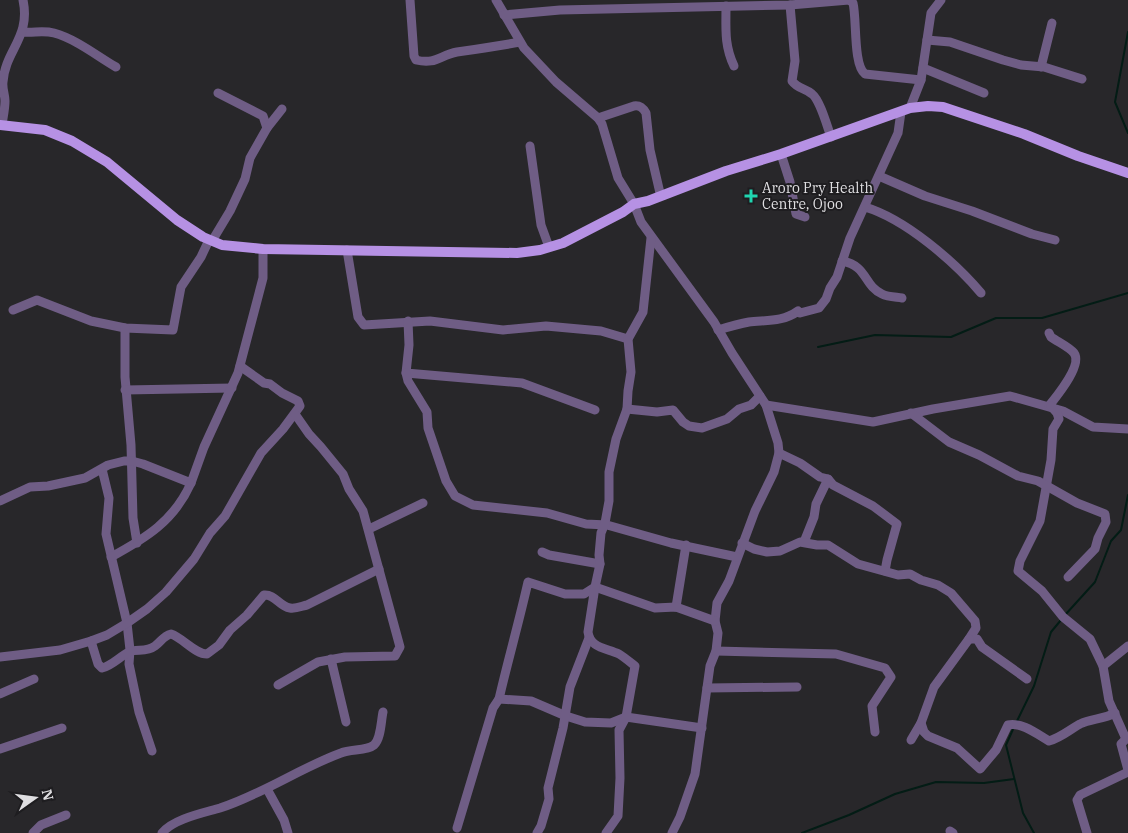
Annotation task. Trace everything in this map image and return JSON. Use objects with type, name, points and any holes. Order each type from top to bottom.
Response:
[{"type":"main road","points":[[1,125],[45,130],[72,141],[107,162],[177,220],[211,241],[231,246],[262,249],[517,253],[549,248],[580,235],[634,204],[906,110],[928,106],[943,107],[1015,131],[1128,173]]},
{"type":"street","points":[[1,125],[5,101],[3,81],[12,53],[23,32],[25,15],[23,0]]},
{"type":"street","points":[[410,0],[414,56],[416,60],[425,62],[435,61],[458,52],[520,42]]},
{"type":"street","points":[[496,0],[520,42],[533,59],[556,82],[598,118],[618,178],[634,204],[641,222],[708,313],[766,405],[777,437],[778,453],[774,472],[717,603],[715,621],[718,633],[716,651],[710,666],[695,774],[680,818],[672,833]]},
{"type":"street","points":[[504,15],[630,4],[790,5],[849,0],[854,2],[858,59],[862,71],[865,74],[921,80]]},
{"type":"street","points":[[718,330],[746,323],[771,322],[798,311],[800,314],[804,314],[820,308],[826,299],[830,288],[837,278],[850,238],[921,80],[930,13],[929,0]]},
{"type":"street","points":[[930,13],[941,0]]},
{"type":"street","points":[[790,5],[795,61],[792,81],[795,86],[812,94],[817,100],[831,137]]},
{"type":"street","points":[[726,6],[726,42],[728,54],[734,66]]},
{"type":"street","points":[[1041,67],[1052,23]]},
{"type":"street","points":[[23,32],[40,31],[55,33],[71,40],[116,67]]},
{"type":"street","points":[[927,40],[950,42],[1003,60],[1021,65],[1041,67],[1082,79]]},
{"type":"street","points":[[923,68],[984,93]]},
{"type":"street","points":[[218,93],[263,116],[267,128]]},
{"type":"street","points":[[598,118],[634,106],[640,106],[644,109],[657,184],[660,193],[664,195]]},
{"type":"street","points":[[13,310],[37,300],[91,321],[125,328],[173,330],[181,287],[230,211],[246,179],[250,158],[267,128],[282,109]]},
{"type":"street","points":[[530,146],[541,225],[549,248]]},
{"type":"street","points":[[782,154],[790,182],[794,210],[796,214],[805,217]]},
{"type":"street","points":[[879,176],[925,196],[972,210],[1032,234],[1055,240]]},
{"type":"street","points":[[865,207],[880,211],[938,250],[981,293]]},
{"type":"street","points":[[606,833],[618,816],[620,778],[619,730],[626,717],[635,666],[618,654],[593,643],[589,638],[588,632],[600,564],[600,538],[609,501],[609,472],[616,439],[627,409],[631,372],[628,339],[643,312],[651,238]]},
{"type":"street","points":[[111,557],[156,530],[167,520],[184,498],[204,447],[232,388],[240,366],[263,278],[262,249]]},
{"type":"street","points":[[347,250],[358,317],[364,325],[430,321],[504,330],[546,326],[601,331],[628,339]]},
{"type":"street","points":[[842,261],[853,263],[881,294],[902,298]]},
{"type":"street","points":[[408,321],[409,345],[406,373],[408,381],[427,412],[428,428],[443,472],[455,496],[473,505],[547,513],[586,524],[604,526],[671,543],[737,556]]},
{"type":"street","points":[[125,328],[126,390],[132,461],[132,518],[137,543]]},
{"type":"street","points":[[1049,334],[1073,352],[1076,359],[1069,378],[1050,406]]},
{"type":"street","points":[[0,657],[60,650],[107,634],[147,609],[166,592],[194,559],[210,534],[225,516],[261,453],[300,406],[298,401],[270,384],[264,384],[240,366]]},
{"type":"street","points":[[406,373],[522,383],[596,410]]},
{"type":"street","points":[[126,390],[232,388]]},
{"type":"street","points":[[627,409],[657,412],[673,410],[689,426],[702,428],[727,419],[739,410],[751,405],[760,396]]},
{"type":"street","points":[[766,405],[878,422],[911,413],[1010,396],[1050,406],[1070,414],[1093,427],[1128,429]]},
{"type":"street","points":[[1050,406],[1057,413],[1058,419],[1053,429],[1051,460],[1040,521],[1020,561],[1018,571],[1042,591],[1063,617],[1090,639],[1103,666],[1110,701],[1127,738],[1121,742],[1120,747],[1128,771],[1080,795],[1077,800],[1087,833]]},
{"type":"street","points":[[911,413],[948,442],[980,455],[1018,476],[1031,478],[1077,503],[1102,512],[1106,516],[1106,522],[1095,549],[1068,577]]},
{"type":"street","points":[[278,685],[318,662],[345,657],[395,656],[400,647],[363,511],[349,489],[343,474],[325,450],[309,434],[295,414]]},
{"type":"street","points":[[778,453],[800,463],[820,477],[828,479],[832,485],[873,506],[897,524],[885,571]]},
{"type":"street","points":[[0,501],[30,487],[48,486],[85,478],[108,465],[132,461],[190,483]]},
{"type":"street","points":[[102,469],[109,498],[106,534],[127,623],[130,650],[129,664],[137,703],[152,750]]},
{"type":"street","points":[[804,542],[814,517],[816,504],[828,479]]},
{"type":"street","points":[[369,529],[423,503]]},
{"type":"street","points":[[742,543],[754,549],[767,552],[780,551],[804,542],[817,546],[828,545],[858,564],[898,575],[910,574],[948,590],[975,622],[976,628],[934,687],[921,723],[911,740]]},
{"type":"street","points":[[676,608],[686,545]]},
{"type":"street","points":[[542,552],[549,555],[600,564]]},
{"type":"street","points":[[91,641],[98,664],[102,668],[118,661],[130,650],[146,650],[156,646],[165,636],[171,634],[189,644],[197,652],[206,654],[219,645],[230,630],[264,596],[272,596],[284,605],[295,608],[307,605],[379,569]]},
{"type":"street","points":[[457,828],[493,708],[500,700],[510,651],[516,639],[528,582],[565,594],[584,594],[595,587]]},
{"type":"street","points":[[595,587],[655,608],[676,608],[715,621]]},
{"type":"street","points":[[537,833],[541,826],[548,799],[548,788],[566,716],[570,687],[589,638]]},
{"type":"street","points":[[970,639],[978,639],[982,647],[1027,679]]},
{"type":"street","points":[[1103,666],[1128,646]]},
{"type":"street","points":[[716,651],[836,654],[885,668],[891,677],[872,706],[875,732]]},
{"type":"street","points":[[331,659],[346,722]]},
{"type":"street","points":[[0,694],[34,679]]},
{"type":"street","points":[[707,688],[797,687]]},
{"type":"street","points":[[500,700],[531,701],[585,722],[611,723],[626,717],[702,728]]},
{"type":"street","points":[[162,833],[166,828],[192,816],[246,799],[343,752],[372,747],[379,737],[383,712]]},
{"type":"street","points":[[921,723],[924,732],[928,736],[957,748],[980,769],[996,750],[1008,725],[1015,724],[1021,726],[1049,741],[1060,738],[1081,724],[1106,718],[1115,713]]},
{"type":"street","points":[[0,749],[62,728]]},
{"type":"street","points":[[267,789],[284,820],[288,833]]},
{"type":"street","points":[[33,833],[41,825],[66,815]]},
{"type":"waterway","points":[[1128,32],[1115,102],[1128,133]]},
{"type":"waterway","points":[[818,347],[875,335],[951,337],[996,318],[1042,318],[1128,293]]},
{"type":"waterway","points":[[1065,615],[1095,582],[1111,541],[1121,530],[1128,495]]},
{"type":"waterway","points":[[1016,723],[1034,686],[1051,632],[1061,620]]},
{"type":"waterway","points":[[1014,727],[1006,745],[1023,813],[1034,833]]},
{"type":"waterway","points":[[802,833],[849,815],[895,794],[936,782],[984,783],[1014,779]]},
{"type":"place","name":"Aroro Pry Health Centre, Ojoo","points":[[751,196]]}]
